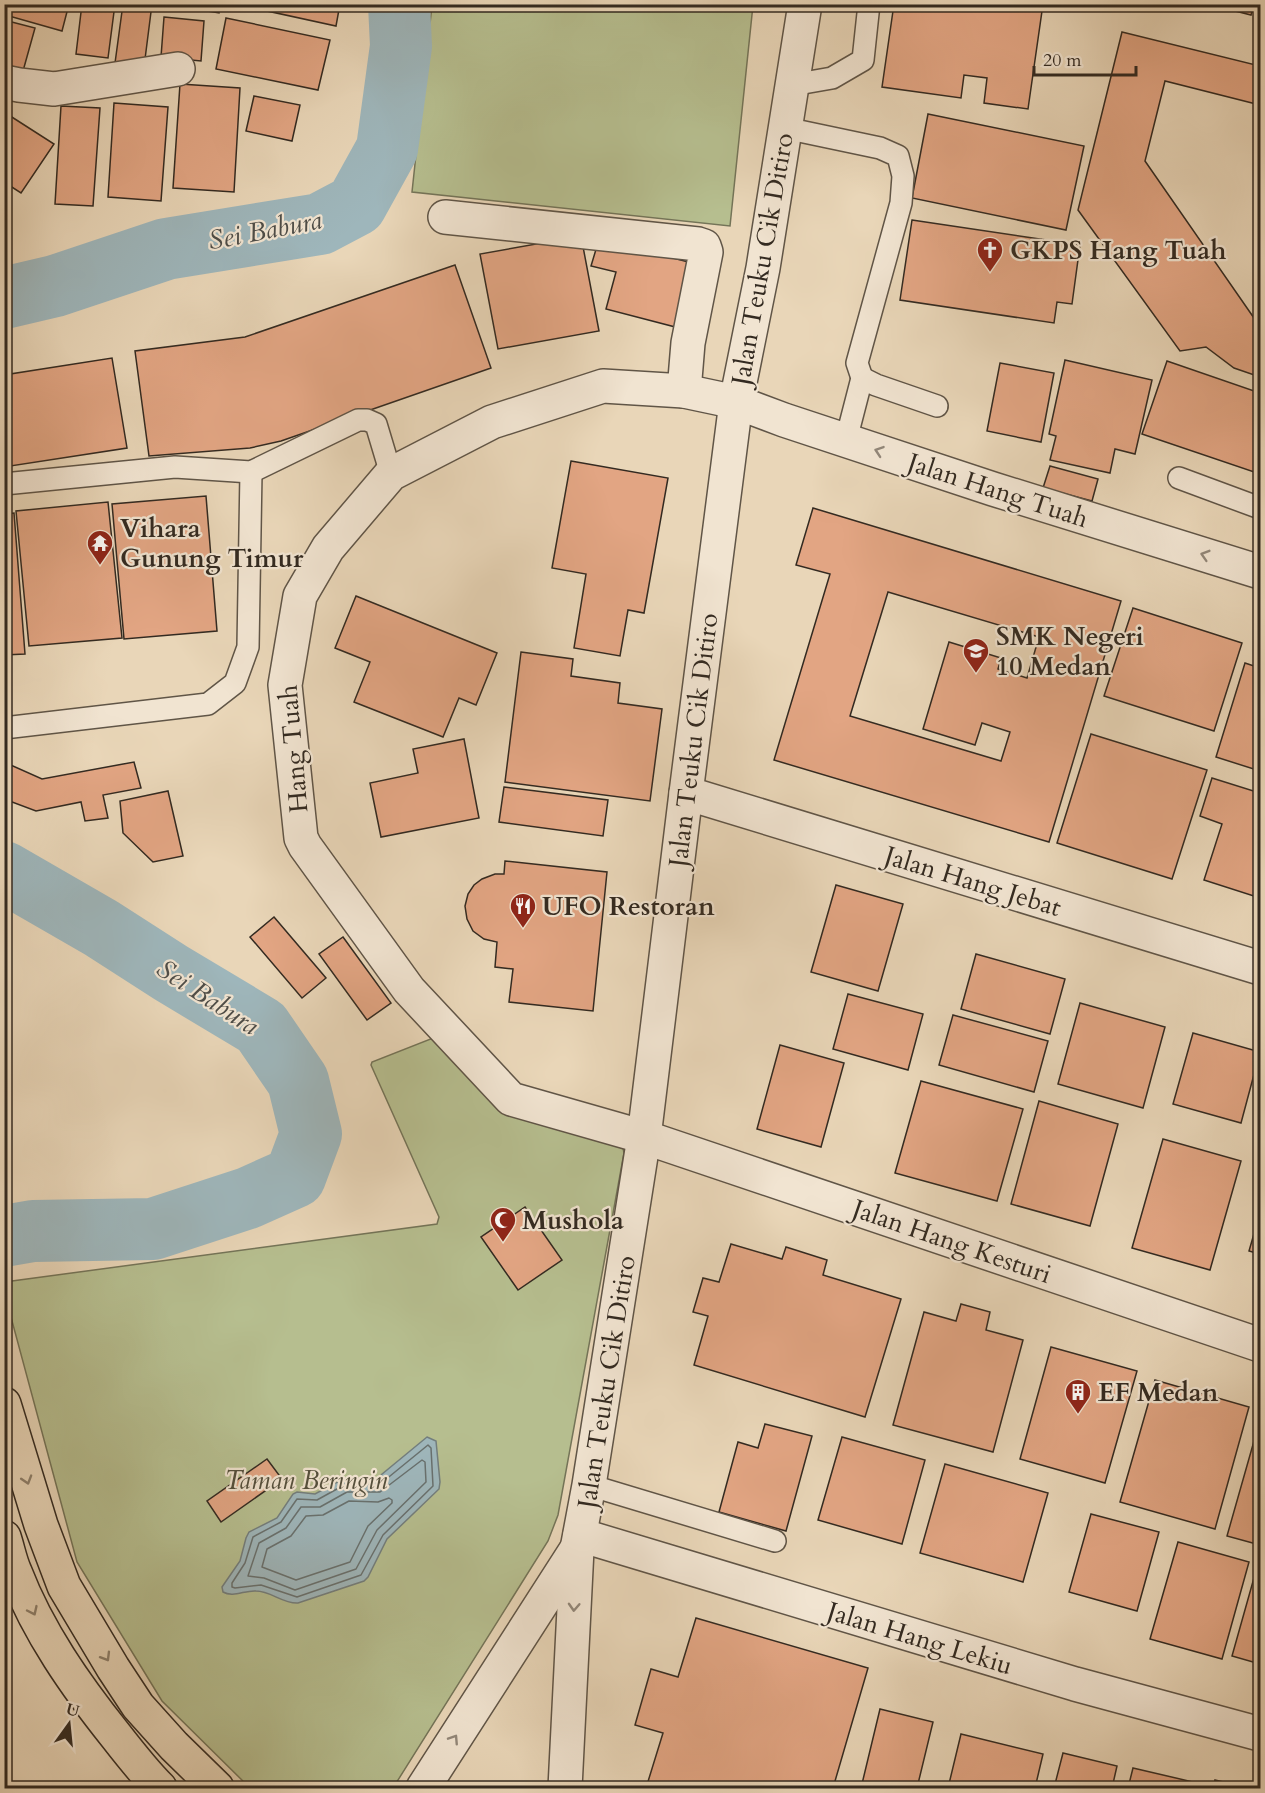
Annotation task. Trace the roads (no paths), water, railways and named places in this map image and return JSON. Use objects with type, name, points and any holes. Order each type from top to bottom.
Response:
[{"type":"main road","points":[[4,1404],[41,1525],[64,1586],[112,1668],[138,1706],[174,1746],[217,1788]]},
{"type":"main road","points":[[4,1537],[15,1572],[38,1621],[63,1665],[96,1712],[160,1788]]},
{"type":"street","name":"Jalan Teuku Cik Ditiro","points":[[565,1788],[579,1542],[644,1137],[736,402],[763,268],[805,4]]},
{"type":"street","points":[[4,82],[19,86],[54,88],[178,69]]},
{"type":"street","points":[[445,217],[704,246],[706,252],[688,343],[684,391]]},
{"type":"street","name":"Hang Tuah","points":[[644,1137],[518,1102],[505,1094],[409,990],[301,838],[285,685],[300,596],[328,548],[391,474],[492,422],[603,386],[684,391],[736,402]]},
{"type":"street","name":"Jalan Hang Tuah","points":[[736,402],[993,489],[1260,572]]},
{"type":"street","name":"Jalan Hang Jebat","points":[[686,793],[1260,968]]},
{"type":"street","name":"Jalan Hang Kesturi","points":[[644,1137],[1260,1345]]},
{"type":"street","name":"Jalan Teuku Cik Ditiro","points":[[423,1788],[579,1542]]},
{"type":"street","name":"Jalan Hang Lekiu","points":[[579,1542],[1075,1684],[1260,1734]]},
{"type":"lane","points":[[792,85],[832,78],[863,60],[869,4]]},
{"type":"lane","points":[[785,128],[880,148],[898,156],[903,176],[901,203],[857,363],[862,378],[846,440]]},
{"type":"lane","points":[[862,378],[876,385],[937,405]]},
{"type":"lane","points":[[4,483],[175,467],[251,472],[358,420],[376,423],[391,474]]},
{"type":"lane","points":[[4,728],[208,704],[235,683],[248,647],[251,472]]},
{"type":"lane","points":[[1179,478],[1260,508]]},
{"type":"lane","points":[[589,1485],[776,1541]]},
{"type":"water","points":[[427,1437],[436,1441],[439,1489],[387,1539],[364,1581],[298,1603],[287,1602],[261,1592],[227,1594],[223,1592],[222,1587],[240,1561],[249,1532],[277,1518],[293,1494],[297,1492],[315,1494],[345,1478],[376,1479]]},
{"type":"waterway","name":"Sei Babura","points":[[4,298],[55,286],[166,249],[320,224],[356,205],[387,149],[401,46],[399,4]]},
{"type":"waterway","name":"Sei Babura","points":[[4,872],[101,928],[261,1027],[298,1081],[311,1134],[295,1177],[248,1198],[153,1229],[33,1231],[4,1236]]},
{"type":"place","name":"GKPS Hang Tuah","points":[[990,273]]},
{"type":"place","name":"Vihara Gunung Timur","points":[[100,566]]},
{"type":"place","name":"SMK Negeri 10 Medan","points":[[976,674]]},
{"type":"place","name":"UFO Restoran","points":[[523,929]]},
{"type":"place","name":"Mushola","points":[[503,1243]]},
{"type":"place","name":"EF Medan","points":[[1078,1415]]},
{"type":"park label","name":"Taman Beringin","points":[[306,1480]]}]
